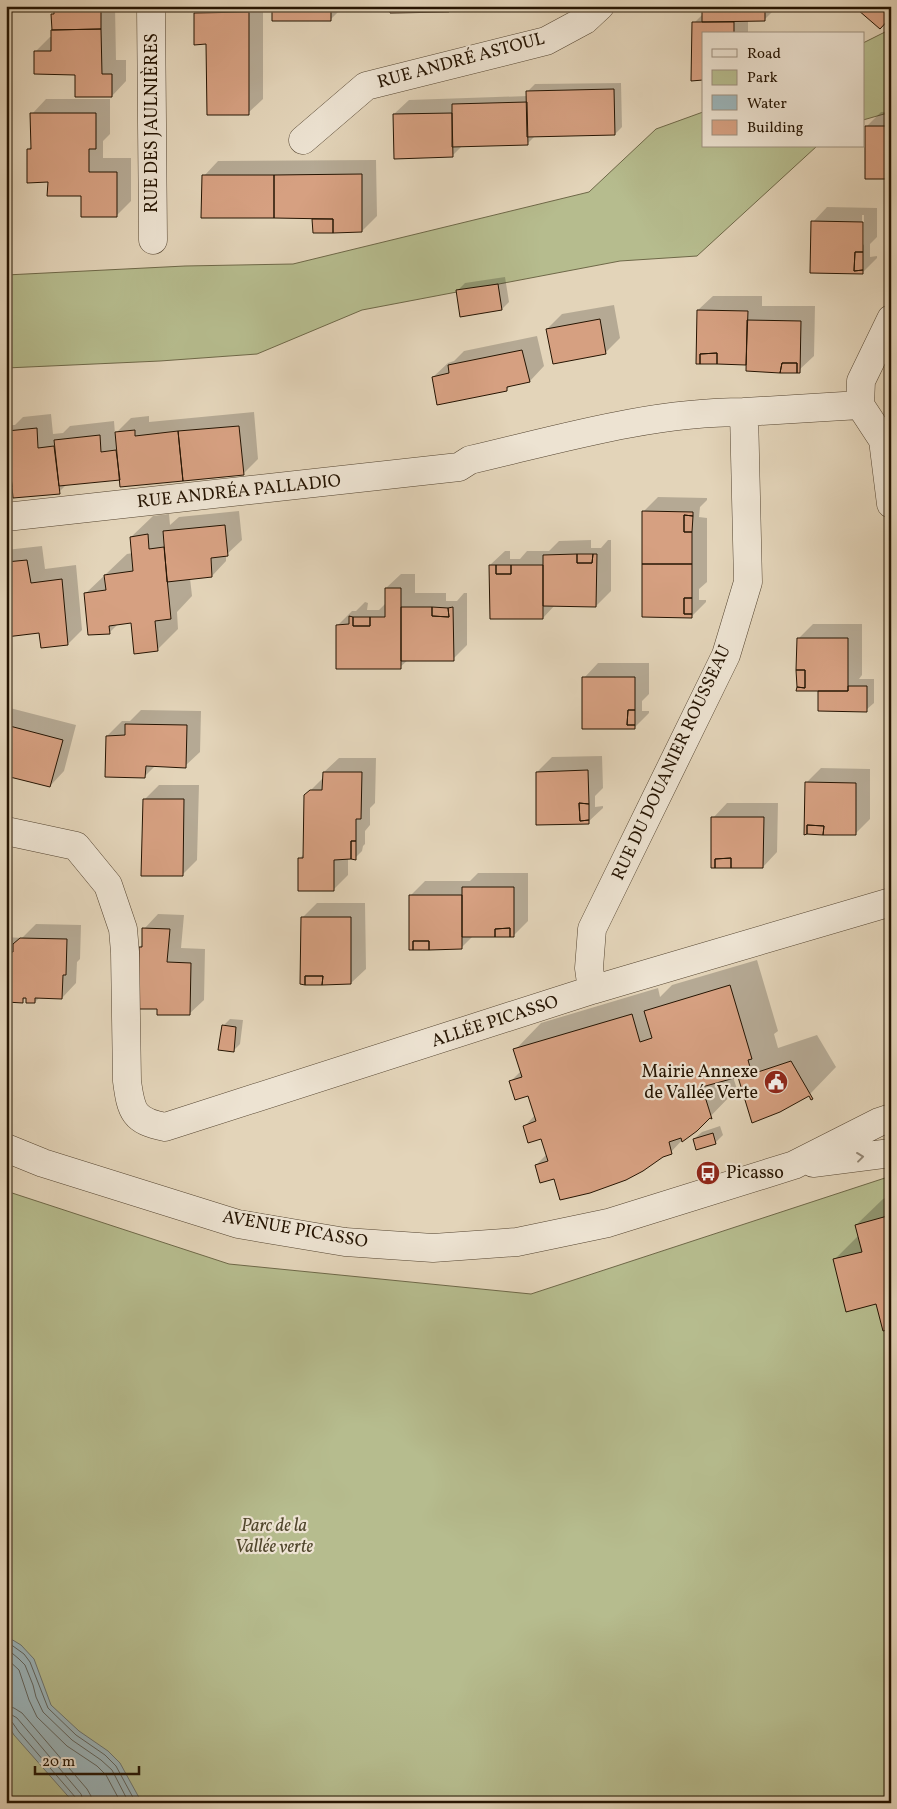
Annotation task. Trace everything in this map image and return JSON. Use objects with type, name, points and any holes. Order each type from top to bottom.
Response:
[{"type":"street","name":"RUE DES JAULNIÈRES","points":[[151,6],[153,240]]},
{"type":"street","name":"RUE ANDRÉ ASTOUL","points":[[303,140],[366,86],[546,41],[585,20],[600,6]]},
{"type":"street","points":[[891,319],[861,381],[860,405],[883,440],[891,504]]},
{"type":"street","points":[[744,412],[860,405]]},
{"type":"street","name":"RUE ANDRÉA PALLADIO","points":[[6,517],[459,467],[470,460],[624,424],[710,412],[744,412]]},
{"type":"street","name":"RUE DU DOUANIER ROUSSEAU","points":[[592,990],[589,968],[592,929],[726,655],[748,582],[744,412]]},
{"type":"street","name":"ALLÉE PICASSO","points":[[6,831],[76,846],[108,885],[123,929],[129,1099],[142,1120],[166,1127],[592,990],[891,902]]},
{"type":"street","name":"AVENUE PICASSO","points":[[6,1148],[43,1163],[238,1224],[346,1242],[432,1248],[517,1242],[608,1223],[794,1165],[879,1122],[891,1118]]},
{"type":"street","name":"AVENUE PICASSO","points":[[794,1165],[891,1153]]},
{"type":"green space","points":[[891,29],[891,112],[864,120],[864,42]]},
{"type":"green space","points":[[702,112],[702,148],[815,148],[697,256],[620,261],[362,310],[257,354],[160,361],[6,368],[6,275],[185,266],[293,264],[589,192],[656,129]]},
{"type":"green space","name":"Parc de la Vallée verte","points":[[891,1176],[891,1803],[6,1803],[6,1191],[229,1264],[531,1294]]},
{"type":"water","points":[[6,1636],[21,1645],[34,1659],[51,1705],[79,1731],[108,1751],[120,1763],[142,1803],[74,1803],[14,1735],[6,1722]]},
{"type":"building","points":[[28,6],[110,6],[110,10],[101,10],[101,29],[52,30],[51,14],[54,14],[54,10],[28,11]]},
{"type":"building","points":[[272,6],[331,6],[331,21],[272,21]]},
{"type":"building","points":[[390,6],[449,6],[449,12],[390,13]]},
{"type":"building","points":[[702,6],[765,6],[765,21],[702,22]]},
{"type":"building","points":[[861,6],[891,6],[891,17],[880,29],[858,10]]},
{"type":"building","points":[[249,12],[249,115],[207,115],[206,44],[194,45],[194,13]]},
{"type":"building","points":[[692,22],[734,22],[734,32],[702,32],[702,80],[691,81]]},
{"type":"building","points":[[101,29],[102,74],[112,74],[112,97],[75,97],[75,75],[34,74],[34,51],[51,51],[51,30]]},
{"type":"building","points":[[614,89],[615,135],[527,137],[526,91]]},
{"type":"building","points":[[527,102],[528,145],[452,147],[452,104]]},
{"type":"building","points":[[30,113],[96,113],[96,149],[89,149],[89,172],[117,172],[117,217],[81,217],[81,196],[47,196],[48,182],[27,183],[27,149],[31,149]]},
{"type":"building","points":[[452,113],[453,157],[394,159],[393,114]]},
{"type":"building","points":[[865,126],[891,126],[891,179],[865,179]]},
{"type":"building","points":[[362,174],[362,232],[333,233],[333,219],[274,218],[274,175]]},
{"type":"building","points":[[202,175],[274,175],[274,218],[201,218]]},
{"type":"building","points":[[312,219],[333,219],[333,233],[313,233]]},
{"type":"building","points":[[811,221],[863,222],[863,252],[855,252],[854,271],[863,270],[863,274],[810,273]]},
{"type":"building","points":[[855,252],[863,252],[863,270],[854,271]]},
{"type":"building","points":[[498,284],[502,310],[460,317],[456,290]]},
{"type":"building","points":[[697,310],[748,311],[746,365],[717,364],[717,353],[700,354],[700,364],[696,364]]},
{"type":"building","points":[[600,319],[606,354],[553,364],[546,329]]},
{"type":"building","points":[[747,320],[801,321],[800,373],[797,373],[797,363],[782,363],[780,373],[746,371]]},
{"type":"building","points":[[522,350],[530,382],[507,387],[507,391],[437,405],[432,377],[449,373],[448,365]]},
{"type":"building","points":[[717,353],[717,364],[700,364],[700,354]]},
{"type":"building","points":[[782,363],[797,363],[797,373],[780,373]]},
{"type":"building","points":[[239,426],[244,475],[183,481],[178,431]]},
{"type":"building","points":[[37,428],[38,448],[54,446],[60,494],[13,498],[7,431]]},
{"type":"building","points":[[135,430],[135,436],[178,431],[183,481],[120,487],[115,432]]},
{"type":"building","points":[[100,435],[101,452],[116,450],[120,480],[59,486],[54,440]]},
{"type":"building","points":[[6,438],[8,438],[12,487],[6,488]]},
{"type":"building","points":[[642,511],[693,512],[693,516],[684,515],[684,532],[692,532],[692,564],[642,564]]},
{"type":"building","points":[[684,515],[693,516],[692,532],[684,532]]},
{"type":"building","points":[[225,525],[228,556],[211,558],[212,577],[167,582],[163,531]]},
{"type":"building","points":[[148,534],[149,549],[164,547],[171,619],[155,621],[158,651],[134,654],[131,623],[109,626],[110,634],[88,635],[84,593],[106,590],[104,575],[133,571],[130,537]]},
{"type":"building","points":[[577,554],[577,563],[592,563],[593,554],[597,554],[596,607],[543,606],[543,555]]},
{"type":"building","points":[[577,554],[593,554],[592,563],[577,563]]},
{"type":"building","points":[[27,560],[31,583],[62,579],[68,645],[41,648],[39,633],[6,637],[6,562]]},
{"type":"building","points":[[642,564],[692,564],[692,598],[684,598],[684,614],[692,614],[692,618],[642,617]]},
{"type":"building","points":[[489,565],[496,565],[496,574],[511,574],[511,565],[543,565],[543,619],[490,619]]},
{"type":"building","points":[[496,565],[511,565],[511,574],[496,574]]},
{"type":"building","points":[[385,588],[401,588],[401,669],[336,669],[336,625],[349,624],[349,616],[353,617],[353,626],[370,626],[370,617],[385,617]]},
{"type":"building","points":[[684,598],[692,598],[692,614],[684,614]]},
{"type":"building","points":[[401,607],[432,607],[432,616],[449,617],[448,608],[453,607],[454,661],[401,661]]},
{"type":"building","points":[[432,607],[448,608],[449,617],[432,616]]},
{"type":"building","points":[[353,617],[370,617],[370,626],[353,626]]},
{"type":"building","points":[[797,638],[848,638],[848,691],[796,691],[797,687],[805,688],[805,670],[796,670]]},
{"type":"building","points":[[796,670],[805,670],[805,688],[797,687]]},
{"type":"building","points":[[582,677],[635,677],[635,710],[628,710],[627,725],[635,725],[635,729],[582,729]]},
{"type":"building","points":[[848,686],[867,686],[867,712],[818,711],[818,691],[848,691]]},
{"type":"building","points":[[628,710],[635,710],[635,725],[627,725]]},
{"type":"building","points":[[125,724],[187,725],[186,768],[146,766],[145,778],[105,777],[106,736],[125,735]]},
{"type":"building","points":[[6,725],[63,740],[50,787],[6,776]]},
{"type":"building","points":[[588,770],[589,804],[579,803],[580,821],[589,820],[589,824],[536,825],[536,772]]},
{"type":"building","points":[[323,772],[362,772],[361,819],[356,819],[356,841],[351,841],[351,859],[334,860],[334,891],[298,891],[298,858],[303,858],[304,795],[310,790],[322,790]]},
{"type":"building","points":[[805,782],[856,783],[856,835],[823,835],[824,826],[807,825],[807,834],[804,835]]},
{"type":"building","points":[[143,799],[184,799],[183,876],[141,876]]},
{"type":"building","points":[[579,803],[589,804],[589,820],[580,821]]},
{"type":"building","points":[[711,817],[764,817],[763,868],[731,868],[731,858],[715,859],[715,868],[711,868]]},
{"type":"building","points":[[807,825],[824,826],[823,835],[807,834]]},
{"type":"building","points":[[351,841],[356,841],[356,860],[351,859]]},
{"type":"building","points":[[731,858],[731,868],[715,868],[715,859]]},
{"type":"building","points":[[462,887],[514,887],[514,937],[510,937],[510,928],[495,929],[495,937],[462,937]]},
{"type":"building","points":[[409,895],[462,895],[462,949],[429,950],[429,941],[413,941],[413,950],[409,950]]},
{"type":"building","points":[[301,917],[351,917],[351,984],[322,985],[323,976],[305,976],[305,985],[300,984]]},
{"type":"building","points":[[142,928],[170,929],[167,962],[191,963],[190,1015],[157,1015],[157,1009],[138,1009],[139,947],[142,947]]},
{"type":"building","points":[[510,928],[510,937],[495,937],[495,929]]},
{"type":"building","points":[[20,938],[67,939],[66,975],[63,975],[62,999],[35,998],[35,1003],[26,1003],[26,998],[23,998],[23,1003],[6,1002],[6,952],[13,952],[13,944]]},
{"type":"building","points":[[413,941],[429,941],[429,950],[413,950]]},
{"type":"building","points":[[305,976],[323,976],[322,985],[305,985]]},
{"type":"building","points":[[730,985],[752,1059],[748,1060],[752,1074],[791,1061],[813,1099],[811,1100],[809,1096],[780,1112],[752,1123],[738,1077],[702,1087],[712,1119],[710,1118],[682,1142],[681,1138],[669,1142],[672,1154],[663,1157],[626,1180],[590,1193],[560,1200],[554,1179],[540,1183],[535,1165],[548,1161],[541,1139],[528,1143],[523,1126],[536,1121],[528,1096],[515,1100],[509,1081],[522,1077],[513,1049],[632,1014],[640,1042],[652,1038],[644,1011]]},
{"type":"building","points":[[222,1025],[236,1027],[234,1052],[218,1050]]},
{"type":"building","points":[[713,1133],[716,1144],[696,1150],[693,1139]]},
{"type":"building","points":[[891,1215],[891,1329],[883,1331],[876,1304],[846,1312],[833,1259],[862,1252],[855,1225]]},
{"type":"place","name":"Mairie Annexe de Vallée Verte","points":[[776,1082]]},
{"type":"place","name":"Picasso","points":[[708,1173]]}]
